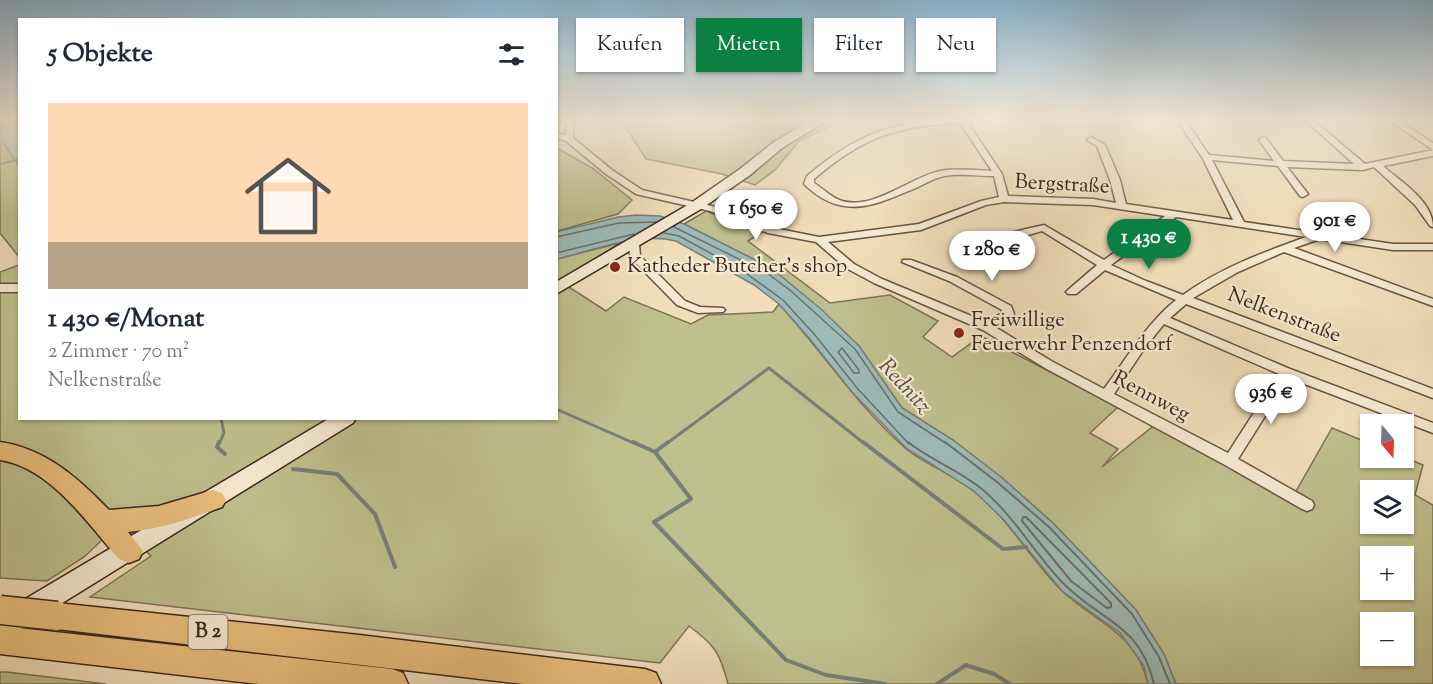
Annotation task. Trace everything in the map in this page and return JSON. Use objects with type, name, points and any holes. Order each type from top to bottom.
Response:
[{"type":"highway","points":[[0,451],[27,456],[50,471],[102,521],[129,551]]},
{"type":"highway","points":[[102,521],[139,522],[167,516],[213,500]]},
{"type":"highway","name":"B 2","points":[[0,610],[359,649],[645,684]]},
{"type":"highway","name":"B 2","points":[[5,636],[392,684]]},
{"type":"main road","points":[[560,287],[696,206],[770,152]]},
{"type":"main road","points":[[5,636],[129,551],[343,420]]},
{"type":"street","name":"Bergstraße","points":[[585,152],[639,192],[712,209],[772,231],[819,240],[921,226],[984,203],[1004,199],[1063,199],[1393,247],[1433,247]]},
{"type":"street","points":[[844,152],[810,178],[809,184],[838,203],[856,205],[893,195],[940,174],[959,172],[998,174]]},
{"type":"street","points":[[983,152],[998,174],[1004,199]]},
{"type":"street","points":[[1104,152],[1122,206]]},
{"type":"street","points":[[1204,152],[1240,224]]},
{"type":"street","points":[[1272,152],[1303,194]]},
{"type":"street","points":[[1346,152],[1364,167]]},
{"type":"street","points":[[1207,158],[1364,167],[1433,153]]},
{"type":"street","points":[[1377,165],[1419,203],[1433,224]]},
{"type":"street","points":[[1072,292],[1104,264],[1174,214]]},
{"type":"street","name":"Nelkenstraße","points":[[962,262],[982,248],[999,240],[1017,233],[1044,228],[1104,264],[1142,283],[1433,394]]},
{"type":"street","points":[[1106,396],[1162,319],[1185,298],[1255,259],[1317,236]]},
{"type":"street","name":"Rennweg","points":[[819,240],[850,266],[879,281],[987,327],[1106,396],[1230,461],[1307,505]]},
{"type":"street","points":[[637,242],[635,257],[681,303],[698,310],[719,310]]},
{"type":"street","points":[[1283,248],[1433,303]]},
{"type":"street","points":[[907,262],[953,279],[1007,308],[1008,314],[987,327]]},
{"type":"street","points":[[0,288],[18,288]]},
{"type":"street","points":[[1162,319],[1286,372],[1433,428]]},
{"type":"street","points":[[1230,461],[1286,372]]},
{"type":"green space","points":[[0,152],[9,152],[18,165],[18,256],[0,233]]},
{"type":"green space","points":[[558,152],[564,152],[594,169],[632,200],[618,214],[558,231]]},
{"type":"green space","points":[[641,152],[790,152],[775,170],[755,185],[722,174],[646,159]]},
{"type":"green space","points":[[706,211],[762,232],[748,241],[830,303],[890,295],[938,321],[923,337],[952,357],[981,336],[1118,407],[1090,433],[1118,449],[1102,467],[1156,424],[1291,500],[1332,428],[1360,439],[1360,468],[1414,468],[1414,461],[1423,465],[1415,495],[1433,505],[1433,684],[1176,684],[1164,654],[1136,610],[1053,523],[1001,477],[953,440],[902,408],[859,346],[771,268],[684,224]]},
{"type":"green space","points":[[620,243],[561,282],[606,311],[624,297],[691,324],[708,315],[773,312],[779,304],[871,415],[888,432],[913,454],[957,479],[987,502],[1061,590],[1124,640],[1142,666],[1148,684],[728,684],[715,650],[689,626],[660,663],[90,597],[151,556],[118,525],[84,557],[47,581],[0,578],[0,272],[18,265],[18,420],[558,420],[558,259]]},
{"type":"green space","points":[[0,672],[7,672],[106,684],[0,684]]},
{"type":"water","points":[[9,152],[18,152],[18,165]]},
{"type":"water","points":[[660,216],[684,224],[771,268],[821,309],[859,346],[902,408],[953,440],[1001,477],[1053,523],[1136,610],[1164,654],[1176,684],[1148,684],[1144,666],[1120,633],[1062,591],[1003,519],[974,491],[906,448],[852,392],[779,304],[754,285],[676,241],[631,240],[558,259],[558,232],[618,217]]},
{"type":"waterway","points":[[0,164],[18,160]]},
{"type":"waterway","points":[[666,444],[769,368],[865,444]]},
{"type":"waterway","points":[[558,410],[636,444]]},
{"type":"waterway","points":[[219,444],[224,433],[221,420]]},
{"type":"waterway","points":[[219,442],[217,447],[225,454]]},
{"type":"waterway","points":[[633,442],[655,452]]},
{"type":"waterway","points":[[655,452],[668,442]]},
{"type":"waterway","points":[[863,442],[1003,549],[1026,547]]},
{"type":"waterway","points":[[655,452],[691,499],[654,522],[786,660],[826,675],[885,684]]},
{"type":"waterway","points":[[293,469],[337,474],[375,514],[395,567]]},
{"type":"waterway","points":[[937,684],[966,665],[994,674],[1010,684]]},
{"type":"place","name":"Katheder Butcher's shop","points":[[615,267]]},
{"type":"place","name":"Freiwillige Feuerwehr Penzendorf","points":[[959,333]]},
{"type":"water label","name":"Rednitz","points":[[904,387]]}]
